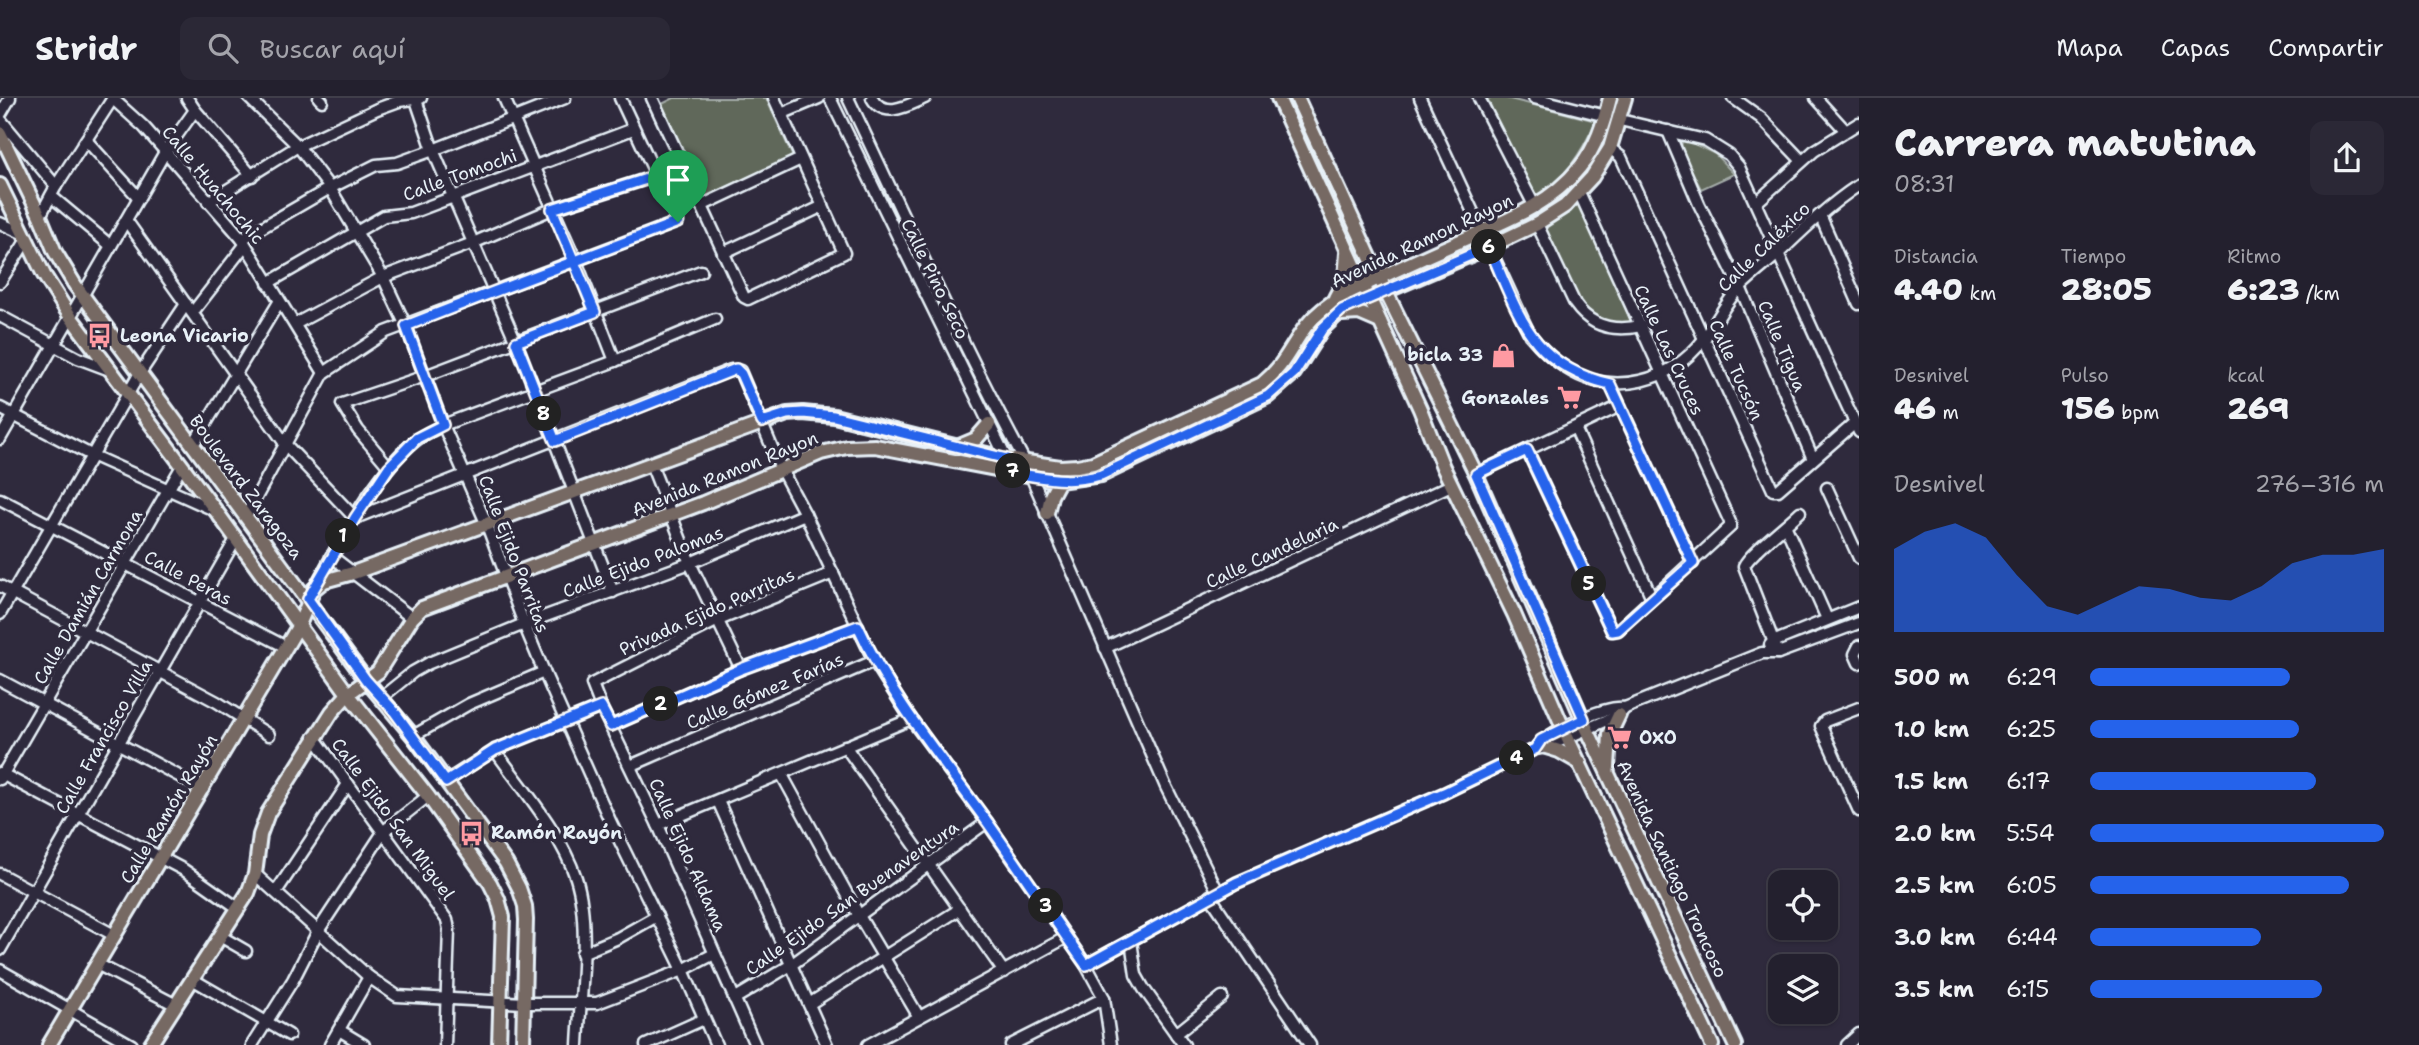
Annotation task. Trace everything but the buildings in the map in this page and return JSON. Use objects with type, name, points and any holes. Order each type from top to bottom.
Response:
[{"type":"main road","points":[[1278,98],[1420,409],[1451,485],[1514,614],[1568,731],[1580,764],[1712,1045]]},
{"type":"main road","name":"Avenida Santiago Troncoso","points":[[1297,98],[1386,292],[1476,474],[1585,724],[1735,1045]]},
{"type":"main road","name":"Avenida Ramon Rayon","points":[[150,1045],[248,893],[260,835],[268,813],[314,737],[348,694],[382,667],[412,618],[425,606],[671,515],[821,453],[875,446],[1059,481],[1101,475],[1268,396],[1294,373],[1335,308],[1363,285],[1535,207],[1553,195],[1587,158],[1606,116],[1610,98]]},
{"type":"main road","name":"Avenida Ramon Rayon","points":[[353,573],[787,414],[834,416],[1007,459],[1060,467],[1093,463],[1262,384],[1281,367],[1306,327],[1322,309],[1370,299],[1537,224],[1564,206],[1592,177],[1610,148],[1625,98]]},
{"type":"main road","name":"Boulevard Zaragoza","points":[[0,132],[55,252],[82,296],[246,516],[311,594],[366,680],[413,736],[514,875],[526,920],[523,1045]]},
{"type":"main road","points":[[0,185],[50,285],[70,316],[490,883],[498,899],[503,926],[499,1045]]},
{"type":"main road","points":[[1347,249],[1345,279],[1335,308],[1359,313],[1380,322]]},
{"type":"main road","points":[[957,447],[976,439],[989,424]]},
{"type":"main road","points":[[1047,513],[1051,496],[1059,481]]},
{"type":"main road","points":[[311,594],[324,581],[353,573]]},
{"type":"main road","name":"Calle Ramón Rayón","points":[[49,1045],[286,648],[299,625],[311,594]]},
{"type":"main road","points":[[1608,772],[1611,734],[1622,711]]},
{"type":"main road","points":[[1540,748],[1559,751],[1580,764]]},
{"type":"street","points":[[10,98],[0,117],[56,186]]},
{"type":"street","points":[[40,216],[112,98]]},
{"type":"street","name":"Calle Huachochic","points":[[112,98],[144,127],[244,242],[324,373]]},
{"type":"street","points":[[187,98],[252,176]]},
{"type":"street","name":"Calle Ejido Parritas","points":[[249,98],[298,146],[330,188],[383,277],[406,326],[443,425],[487,524],[544,672],[716,1045]]},
{"type":"street","points":[[504,98],[576,261],[615,361]]},
{"type":"street","points":[[0,614],[139,373],[244,242],[330,188],[376,165],[397,163],[565,98]]},
{"type":"street","points":[[246,516],[324,373],[386,332],[678,222],[620,98]]},
{"type":"street","points":[[654,99],[746,299],[844,253],[774,98]]},
{"type":"street","points":[[781,114],[819,98]]},
{"type":"street","name":"Calle Pino Seco","points":[[830,98],[1014,473]]},
{"type":"street","name":"Calle Pino Seco","points":[[848,98],[983,380],[1026,462],[1214,894],[1310,1045]]},
{"type":"street","points":[[872,98],[877,107],[889,111],[925,98]]},
{"type":"street","name":"Calle Caléxico","points":[[1420,98],[1530,335],[1546,354],[1577,374],[1610,384],[1650,379],[1678,366],[1705,339],[1715,320],[1740,287],[1819,215],[1859,185]]},
{"type":"street","points":[[1479,98],[1535,207]]},
{"type":"street","points":[[1534,98],[1606,116]]},
{"type":"street","points":[[1733,98],[1761,118],[1801,161]]},
{"type":"street","points":[[1816,98],[1845,130]]},
{"type":"street","points":[[208,202],[298,146],[377,109],[399,101],[419,99],[433,150],[516,342],[613,592]]},
{"type":"street","points":[[0,439],[165,152],[195,110]]},
{"type":"street","points":[[1620,120],[1705,140],[1723,150],[1739,167],[1857,428],[1813,460]]},
{"type":"street","points":[[1756,202],[1801,161],[1859,123]]},
{"type":"street","name":"Calle Tomochi","points":[[268,283],[384,216],[411,213],[633,128]]},
{"type":"street","name":"Calle Tigua","points":[[1668,131],[1699,204],[1740,287],[1813,460]]},
{"type":"street","points":[[86,140],[139,198]]},
{"type":"street","name":"Calle Tucsón","points":[[1610,148],[1622,157],[1771,487],[1775,491],[1778,490],[1813,460]]},
{"type":"street","points":[[701,206],[802,159]]},
{"type":"street","points":[[295,324],[383,277],[552,209],[656,176]]},
{"type":"street","name":"Calle Las Cruces","points":[[1578,192],[1730,522],[1727,532],[1693,563]]},
{"type":"street","points":[[51,196],[111,246]]},
{"type":"street","points":[[723,253],[823,206]]},
{"type":"street","points":[[1819,215],[1859,304]]},
{"type":"street","points":[[126,220],[286,444],[355,518],[731,370],[740,371],[781,469],[834,573],[874,661],[911,719],[987,822],[1086,965],[1104,998],[1111,1045]]},
{"type":"street","points":[[0,223],[25,238],[0,282]]},
{"type":"street","points":[[1537,224],[1583,316],[1596,324],[1614,329],[1641,326]]},
{"type":"street","points":[[389,467],[358,430],[342,404],[425,376],[701,271]]},
{"type":"street","points":[[193,445],[279,302]]},
{"type":"street","points":[[0,316],[89,363],[110,370]]},
{"type":"street","name":"Calle Ramón Rayón","points":[[311,594],[331,556],[389,467],[417,438],[443,425],[615,361],[715,319]]},
{"type":"street","points":[[1527,450],[1610,629],[1618,630],[1693,563],[1610,384]]},
{"type":"street","points":[[1476,474],[1620,406]]},
{"type":"street","points":[[0,408],[91,456],[216,511]]},
{"type":"street","points":[[1575,428],[1652,598]]},
{"type":"street","points":[[651,464],[690,563],[741,669]]},
{"type":"street","name":"Calle Damián Carmona","points":[[1,775],[182,466]]},
{"type":"street","name":"Calle Candelaria","points":[[1105,648],[1451,485]]},
{"type":"street","points":[[1827,488],[1859,558]]},
{"type":"street","name":"Calle Peras","points":[[0,499],[286,648]]},
{"type":"street","points":[[1778,653],[1744,570],[1745,562],[1800,512]]},
{"type":"street","name":"Calle Ejido Palomas","points":[[382,697],[421,666],[524,624],[690,563],[805,514]]},
{"type":"street","points":[[1786,527],[1827,619]]},
{"type":"street","name":"Calle Francisco Villa","points":[[0,950],[236,539]]},
{"type":"street","points":[[331,556],[412,618]]},
{"type":"street","name":"Privada Ejido Parritas","points":[[594,681],[716,621],[834,573]]},
{"type":"street","points":[[0,586],[217,702],[269,735]]},
{"type":"street","points":[[1086,965],[1214,894],[1540,748],[1541,740],[1622,711],[1762,653],[1773,642],[1859,607]]},
{"type":"street","points":[[1762,653],[1778,653],[1859,623]]},
{"type":"street","points":[[611,726],[741,669],[858,626]]},
{"type":"street","name":"Calle Gómez Farías","points":[[630,766],[874,661]]},
{"type":"street","points":[[413,736],[469,704],[544,672]]},
{"type":"street","points":[[0,680],[203,789]]},
{"type":"street","name":"Calle Ejido Aldama","points":[[594,681],[592,688],[658,825],[755,1045]]},
{"type":"street","points":[[446,782],[495,750],[601,707]]},
{"type":"street","points":[[1859,708],[1825,721],[1821,729],[1859,810]]},
{"type":"street","points":[[658,825],[911,719]]},
{"type":"street","name":"Calle Ejido San Miguel","points":[[314,737],[447,920],[449,929],[445,1045]]},
{"type":"street","points":[[845,746],[1004,972]]},
{"type":"street","points":[[495,750],[549,827],[576,878],[583,916],[578,1045]]},
{"type":"street","points":[[1,775],[201,880],[238,908]]},
{"type":"street","points":[[782,775],[858,914],[919,1017]]},
{"type":"street","points":[[276,892],[348,784]]},
{"type":"street","points":[[252,1045],[293,980],[318,931],[384,831],[428,796]]},
{"type":"street","points":[[718,801],[827,1045]]},
{"type":"street","name":"Calle Ejido San Buenaventura","points":[[734,999],[791,965],[987,822]]},
{"type":"street","points":[[0,874],[114,935]]},
{"type":"street","points":[[254,874],[369,976],[397,996],[524,1003],[604,1002],[715,954]]},
{"type":"street","points":[[809,1004],[960,909]]},
{"type":"street","points":[[582,954],[657,916]]},
{"type":"street","points":[[220,936],[246,951]]},
{"type":"street","points":[[868,1045],[1067,937]]},
{"type":"street","points":[[1131,941],[1136,975],[1184,1045]]},
{"type":"street","points":[[97,964],[176,1005]]},
{"type":"street","points":[[0,970],[132,1045]]},
{"type":"street","points":[[330,1045],[369,976]]},
{"type":"street","points":[[192,979],[289,1035]]},
{"type":"street","points":[[1176,1034],[1222,997]]},
{"type":"street","points":[[1011,1045],[1104,998]]},
{"type":"street","points":[[646,1045],[704,1019]]},
{"type":"street","points":[[339,1030],[364,1045]]},
{"type":"street","points":[[1847,1045],[1859,1034]]},
{"type":"green space","points":[[674,98],[766,98],[793,157],[704,197],[662,104]]},
{"type":"green space","points":[[1487,98],[1506,98],[1596,121],[1585,144],[1563,175],[1533,198]]},
{"type":"green space","points":[[1686,140],[1715,154],[1734,174],[1701,189],[1681,150],[1682,141]]},
{"type":"green space","points":[[1574,205],[1579,205],[1631,321],[1623,326],[1599,321],[1581,307],[1543,226]]},
{"type":"place","name":"Leona Vicario","points":[[100,336]]},
{"type":"place","name":"bicla 33","points":[[1503,355]]},
{"type":"place","name":"Gonzales","points":[[1569,398]]},
{"type":"place","name":"OXO","points":[[1619,738]]},
{"type":"place","name":"Ramón Rayón","points":[[471,833]]},
{"type":"route","points":[[678,222],[576,261],[494,290],[406,326],[443,425],[417,438],[389,467],[331,556],[308,599],[366,680],[394,711],[446,782],[495,750],[601,707],[611,726],[741,669],[858,626],[874,661],[911,719],[987,822],[1086,965],[1236,883],[1444,793],[1535,749],[1541,740],[1584,719],[1476,474],[1527,450],[1612,631],[1618,630],[1693,563],[1610,384],[1588,379],[1567,369],[1546,354],[1530,335],[1489,247],[1342,310],[1322,329],[1294,373],[1268,396],[1101,475],[1088,478],[1059,481],[1014,473],[1007,459],[834,416],[787,414],[762,422],[740,371],[736,369],[555,441],[516,342],[595,312],[576,261],[552,209],[656,176],[678,222]]}]
